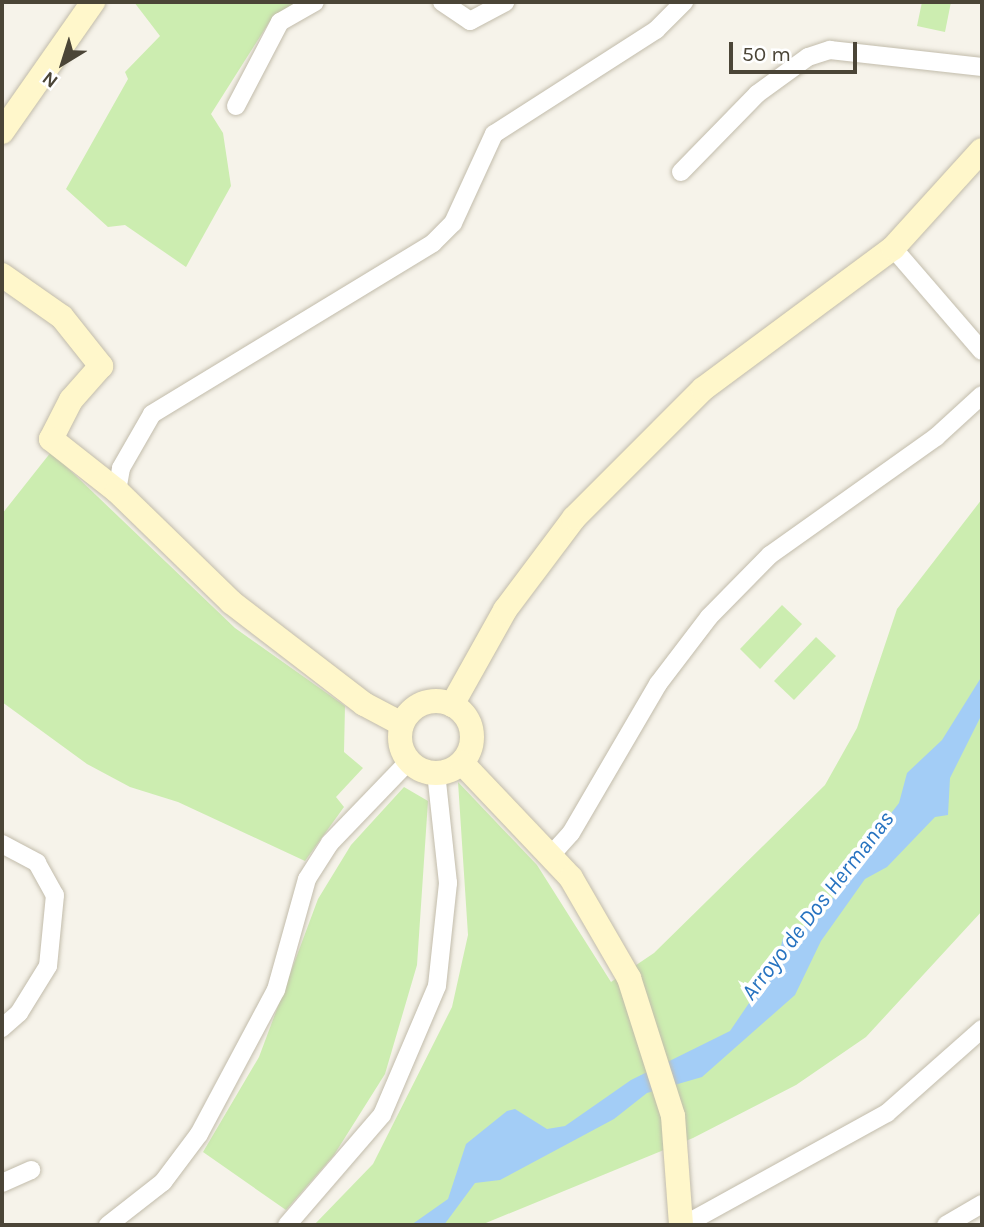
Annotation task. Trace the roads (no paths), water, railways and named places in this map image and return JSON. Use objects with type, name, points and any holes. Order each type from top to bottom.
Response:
[{"type":"street","points":[[2,132],[93,2]]},
{"type":"street","points":[[236,106],[279,22],[315,2]]},
{"type":"street","points":[[442,2],[470,21],[505,2]]},
{"type":"street","points":[[117,491],[121,468],[152,414],[433,243],[453,223],[494,134],[656,30],[684,2]]},
{"type":"street","points":[[681,172],[757,94],[808,57],[830,50],[982,67]]},
{"type":"street","points":[[452,705],[505,610],[583,508],[703,390],[893,248],[982,150]]},
{"type":"street","points":[[893,248],[982,351]]},
{"type":"street","points":[[2,275],[62,317],[101,366],[71,400],[51,439],[117,491],[231,602],[364,704],[402,724]]},
{"type":"street","points":[[552,854],[571,833],[658,684],[709,617],[770,555],[936,437],[982,395]]},
{"type":"street","points":[[426,702],[452,705],[471,726],[463,763],[436,773],[409,761],[401,747],[402,724],[426,702]]},
{"type":"street","points":[[108,1225],[163,1182],[199,1134],[276,990],[307,879],[330,844],[409,761]]},
{"type":"street","points":[[463,763],[552,854],[611,943],[658,1053],[673,1116],[683,1225],[887,1113],[982,1029]]},
{"type":"street","points":[[287,1225],[382,1115],[437,986],[448,883],[436,773]]},
{"type":"street","points":[[2,844],[37,863],[55,895],[48,966],[19,1013],[2,1028]]},
{"type":"street","points":[[2,1183],[31,1170]]},
{"type":"street","points":[[946,1225],[982,1204]]},
{"type":"water","points":[[982,676],[982,714],[950,778],[948,815],[935,817],[887,867],[865,879],[821,941],[795,995],[702,1077],[647,1093],[614,1119],[500,1180],[475,1183],[444,1225],[411,1225],[448,1199],[466,1144],[507,1111],[515,1109],[547,1129],[565,1126],[631,1080],[730,1031],[777,962],[783,938],[823,916],[850,866],[899,803],[907,773],[942,740]]},
{"type":"water label","name":"Arroyo de Dos Hermanas","points":[[818,906]]}]
